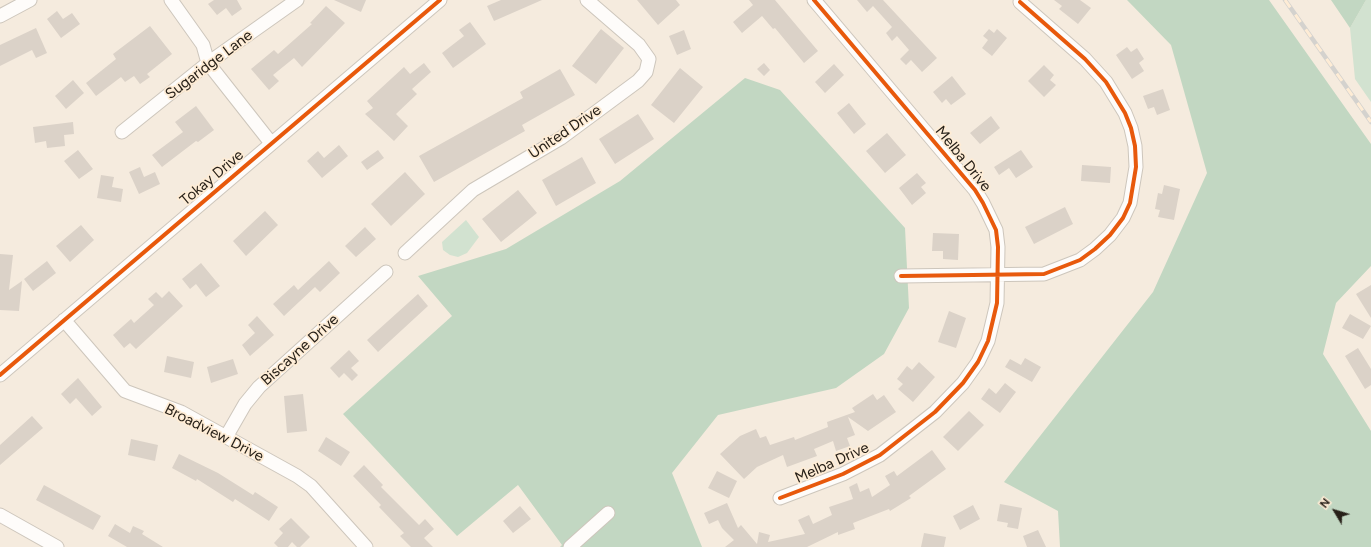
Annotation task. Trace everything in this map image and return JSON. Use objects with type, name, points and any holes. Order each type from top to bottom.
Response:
[{"type":"street","points":[[0,16],[30,0]]},
{"type":"street","points":[[171,0],[202,45],[208,63],[271,143]]},
{"type":"street","name":"Sugaridge Lane","points":[[122,132],[208,63],[297,0]]},
{"type":"street","name":"Tokay Drive","points":[[1,371],[64,320],[440,0]]},
{"type":"street","name":"United Drive","points":[[406,253],[473,190],[561,138],[638,81],[646,72],[649,59],[638,45],[587,0]]},
{"type":"street","name":"Melba Drive","points":[[780,498],[843,474],[880,455],[935,412],[963,383],[978,362],[988,341],[997,303],[999,275],[996,230],[991,217],[975,190],[814,0]]},
{"type":"street","points":[[901,276],[1044,274],[1080,260],[1095,250],[1110,235],[1130,203],[1136,167],[1135,146],[1131,128],[1116,96],[1106,82],[1085,59],[1020,2]]},
{"type":"street","name":"Biscayne Drive","points":[[226,437],[245,404],[259,387],[386,272]]},
{"type":"street","name":"Broadview Drive","points":[[64,320],[125,391],[180,412],[297,476],[311,486],[366,547]]},
{"type":"street","points":[[570,547],[608,513]]},
{"type":"street","points":[[0,515],[39,542],[57,547]]},
{"type":"green space","points":[[1127,0],[1269,0],[1371,144],[1371,266],[1336,303],[1323,354],[1371,431],[1371,547],[1060,547],[1058,511],[1004,482],[1153,292],[1207,173],[1171,45]]},
{"type":"green space","points":[[1331,0],[1366,0],[1350,28]]},
{"type":"green space","points":[[1366,0],[1371,0],[1371,102],[1355,79],[1350,28]]},
{"type":"green space","points":[[745,78],[780,90],[905,228],[909,308],[884,354],[836,388],[718,415],[672,473],[702,547],[560,547],[562,545],[518,485],[457,536],[343,414],[452,316],[418,276],[506,249],[620,181]]},
{"type":"green space","points":[[466,220],[479,237],[467,253],[458,257],[450,255],[443,250],[442,242]]},
{"type":"building","points":[[214,0],[237,0],[242,9],[232,16],[226,8],[217,15],[208,4]]},
{"type":"building","points":[[334,0],[366,0],[361,12]]},
{"type":"building","points":[[501,0],[542,0],[494,21],[487,6]]},
{"type":"building","points":[[637,0],[676,0],[680,5],[658,25]]},
{"type":"building","points":[[749,0],[775,0],[818,51],[804,63],[775,28],[773,29],[762,16],[742,33],[733,22],[753,5]]},
{"type":"building","points":[[857,0],[883,0],[937,58],[922,72],[911,60],[906,65],[900,59],[909,50],[897,36],[892,41],[886,33],[892,27],[873,6],[867,12]]},
{"type":"building","points":[[1054,0],[1080,0],[1091,8],[1078,24],[1059,9],[1062,6]]},
{"type":"building","points":[[326,6],[345,23],[302,67],[294,58],[273,75],[279,81],[269,90],[251,69],[274,50],[278,54],[312,24],[310,23]]},
{"type":"building","points":[[57,11],[63,19],[72,13],[80,24],[61,38],[47,19]]},
{"type":"building","points":[[470,22],[486,44],[453,68],[442,53],[464,36],[459,30]]},
{"type":"building","points":[[150,26],[172,54],[147,74],[150,77],[140,84],[134,76],[125,82],[121,77],[96,96],[86,83],[116,59],[113,54]]},
{"type":"building","points":[[36,28],[47,53],[36,58],[32,50],[0,66],[0,45]]},
{"type":"building","points":[[601,29],[624,48],[596,84],[572,66]]},
{"type":"building","points":[[989,29],[994,33],[997,29],[1007,38],[992,56],[982,48],[988,40],[983,36]]},
{"type":"building","points":[[684,30],[691,49],[677,55],[669,36]]},
{"type":"building","points":[[1127,47],[1131,52],[1137,48],[1144,59],[1139,63],[1144,71],[1132,79],[1116,55]]},
{"type":"building","points":[[424,63],[431,72],[412,89],[417,94],[396,114],[408,126],[394,141],[365,114],[373,108],[367,101],[404,67],[410,74]]},
{"type":"building","points":[[764,63],[770,70],[764,76],[757,69]]},
{"type":"building","points":[[834,64],[844,75],[825,93],[815,82]]},
{"type":"building","points":[[1044,65],[1054,75],[1050,80],[1056,85],[1044,97],[1028,81]]},
{"type":"building","points":[[680,68],[703,87],[674,123],[651,105]]},
{"type":"building","points":[[560,69],[575,95],[522,125],[525,131],[434,182],[419,156],[523,98],[520,92]]},
{"type":"building","points":[[952,76],[966,94],[951,105],[946,99],[942,103],[933,92]]},
{"type":"building","points":[[73,80],[84,93],[66,109],[55,96]]},
{"type":"building","points":[[1163,89],[1170,110],[1157,115],[1154,107],[1148,109],[1143,96]]},
{"type":"building","points":[[849,103],[866,124],[854,134],[837,113]]},
{"type":"building","points":[[196,106],[214,130],[198,142],[196,141],[162,167],[152,155],[183,132],[175,122]]},
{"type":"building","points":[[638,114],[654,139],[615,164],[599,139]]},
{"type":"building","points":[[991,116],[1000,128],[980,144],[970,133]]},
{"type":"building","points":[[73,122],[74,134],[64,135],[65,146],[47,148],[46,141],[35,143],[33,127]]},
{"type":"building","points":[[887,133],[906,155],[885,173],[866,151]]},
{"type":"building","points":[[339,145],[348,156],[322,178],[307,161],[318,151],[324,158]]},
{"type":"building","points":[[78,150],[93,169],[79,179],[64,161]]},
{"type":"building","points":[[378,150],[384,158],[367,170],[361,162]]},
{"type":"building","points":[[1021,150],[1033,167],[1016,178],[1009,168],[999,175],[994,167]]},
{"type":"building","points":[[582,157],[596,183],[556,206],[542,180]]},
{"type":"building","points":[[1082,165],[1111,167],[1110,183],[1081,181]]},
{"type":"building","points":[[140,167],[144,177],[155,172],[160,184],[139,194],[129,172]]},
{"type":"building","points":[[405,172],[425,194],[391,226],[371,204]]},
{"type":"building","points":[[917,173],[926,183],[921,187],[926,193],[912,205],[899,188]]},
{"type":"building","points":[[101,175],[114,177],[112,187],[123,189],[121,202],[97,198]]},
{"type":"building","points":[[1164,185],[1180,189],[1174,220],[1158,217],[1160,210],[1155,209],[1158,193],[1162,194]]},
{"type":"building","points":[[518,190],[537,213],[501,242],[482,219]]},
{"type":"building","points":[[1065,207],[1073,224],[1034,244],[1025,227]]},
{"type":"building","points":[[265,211],[278,225],[246,256],[233,241]]},
{"type":"building","points":[[81,225],[94,240],[70,262],[56,246]]},
{"type":"building","points":[[365,227],[376,239],[356,257],[345,246]]},
{"type":"building","points":[[933,233],[959,234],[958,260],[943,259],[943,251],[932,251]]},
{"type":"building","points":[[0,254],[13,255],[9,290],[22,281],[19,311],[0,310]]},
{"type":"building","points":[[47,261],[56,273],[33,291],[24,279]]},
{"type":"building","points":[[329,261],[340,273],[320,292],[315,287],[284,316],[273,304],[294,285],[298,290]]},
{"type":"building","points":[[201,263],[220,286],[206,297],[196,284],[190,289],[182,279]]},
{"type":"building","points":[[1371,285],[1371,318],[1356,294]]},
{"type":"building","points":[[169,291],[183,306],[136,349],[130,343],[124,348],[113,335],[131,319],[134,323],[154,305],[148,299],[156,292],[162,298]]},
{"type":"building","points":[[418,294],[428,306],[378,352],[367,340]]},
{"type":"building","points":[[949,311],[966,318],[956,348],[938,342]]},
{"type":"building","points":[[1350,314],[1371,326],[1363,339],[1342,328]]},
{"type":"building","points":[[257,316],[274,335],[250,356],[242,345],[255,333],[248,325]]},
{"type":"building","points":[[1358,348],[1371,369],[1371,385],[1365,389],[1345,356]]},
{"type":"building","points":[[349,350],[359,361],[351,368],[358,375],[352,381],[344,373],[339,378],[330,368]]},
{"type":"building","points":[[167,356],[194,362],[191,378],[164,372]]},
{"type":"building","points":[[1025,358],[1041,367],[1032,382],[1005,367],[1010,359],[1021,365]]},
{"type":"building","points":[[233,359],[238,374],[211,383],[207,367]]},
{"type":"building","points":[[919,362],[935,377],[913,402],[898,389],[903,384],[897,379],[907,366],[912,370]]},
{"type":"building","points":[[78,378],[102,407],[92,416],[76,398],[70,404],[61,394]]},
{"type":"building","points":[[1005,383],[1016,392],[1000,413],[981,399],[989,388],[996,394]]},
{"type":"building","points":[[303,394],[307,431],[287,433],[284,396]]},
{"type":"building","points":[[873,394],[877,400],[884,395],[896,412],[868,431],[848,417],[855,435],[847,438],[850,446],[836,451],[833,441],[814,449],[817,456],[787,467],[783,455],[757,467],[744,479],[720,454],[740,436],[756,429],[760,438],[766,436],[770,445],[794,437],[795,440],[828,427],[827,422],[855,412],[852,408]]},
{"type":"building","points":[[969,411],[984,425],[958,451],[943,437]]},
{"type":"building","points":[[32,416],[43,428],[0,465],[0,445]]},
{"type":"building","points":[[326,437],[350,452],[341,466],[318,451]]},
{"type":"building","points":[[131,439],[158,445],[155,461],[128,455]]},
{"type":"building","points":[[932,450],[946,469],[909,496],[911,498],[890,511],[889,509],[853,523],[855,529],[838,535],[838,532],[807,547],[725,547],[734,540],[722,528],[718,520],[709,524],[704,513],[727,503],[738,528],[741,525],[757,544],[759,532],[770,535],[768,542],[805,534],[798,520],[809,515],[813,524],[832,515],[829,507],[853,499],[849,487],[857,483],[860,492],[869,488],[872,497],[890,485],[885,476],[894,471],[897,476]]},
{"type":"building","points":[[179,454],[218,473],[253,495],[255,492],[278,507],[269,521],[235,499],[233,502],[197,479],[196,481],[172,468]]},
{"type":"building","points":[[364,465],[383,485],[381,487],[419,525],[425,519],[434,529],[424,538],[433,547],[411,547],[400,536],[404,533],[379,507],[381,505],[353,476]]},
{"type":"building","points":[[717,471],[737,481],[729,498],[708,488]]},
{"type":"building","points":[[44,485],[101,516],[93,530],[36,500]]},
{"type":"building","points":[[1000,504],[1022,508],[1018,529],[1007,527],[1008,523],[997,521]]},
{"type":"building","points":[[973,505],[980,519],[960,530],[953,516]]},
{"type":"building","points":[[520,506],[531,519],[513,533],[503,521]]},
{"type":"building","points":[[291,518],[310,537],[300,547],[297,547],[292,542],[288,547],[278,547],[274,543],[283,533],[279,529]]},
{"type":"building","points":[[115,524],[130,533],[133,526],[144,531],[142,534],[163,547],[127,547],[108,536]]},
{"type":"building","points":[[1038,530],[1046,547],[1027,547],[1023,536]]},
{"type":"building","points":[[924,533],[946,537],[944,547],[921,547]]},
{"type":"railway","points":[[1285,0],[1371,122]]},
{"type":"cycle path","points":[[0,375],[440,0]]},
{"type":"cycle path","points":[[780,498],[843,474],[880,455],[935,412],[963,383],[978,362],[988,341],[997,303],[998,247],[996,230],[983,203],[975,190],[814,0]]},
{"type":"cycle path","points":[[901,276],[1044,274],[1080,260],[1095,249],[1110,235],[1123,218],[1130,203],[1136,167],[1135,146],[1131,128],[1125,113],[1106,82],[1085,59],[1020,2]]}]
